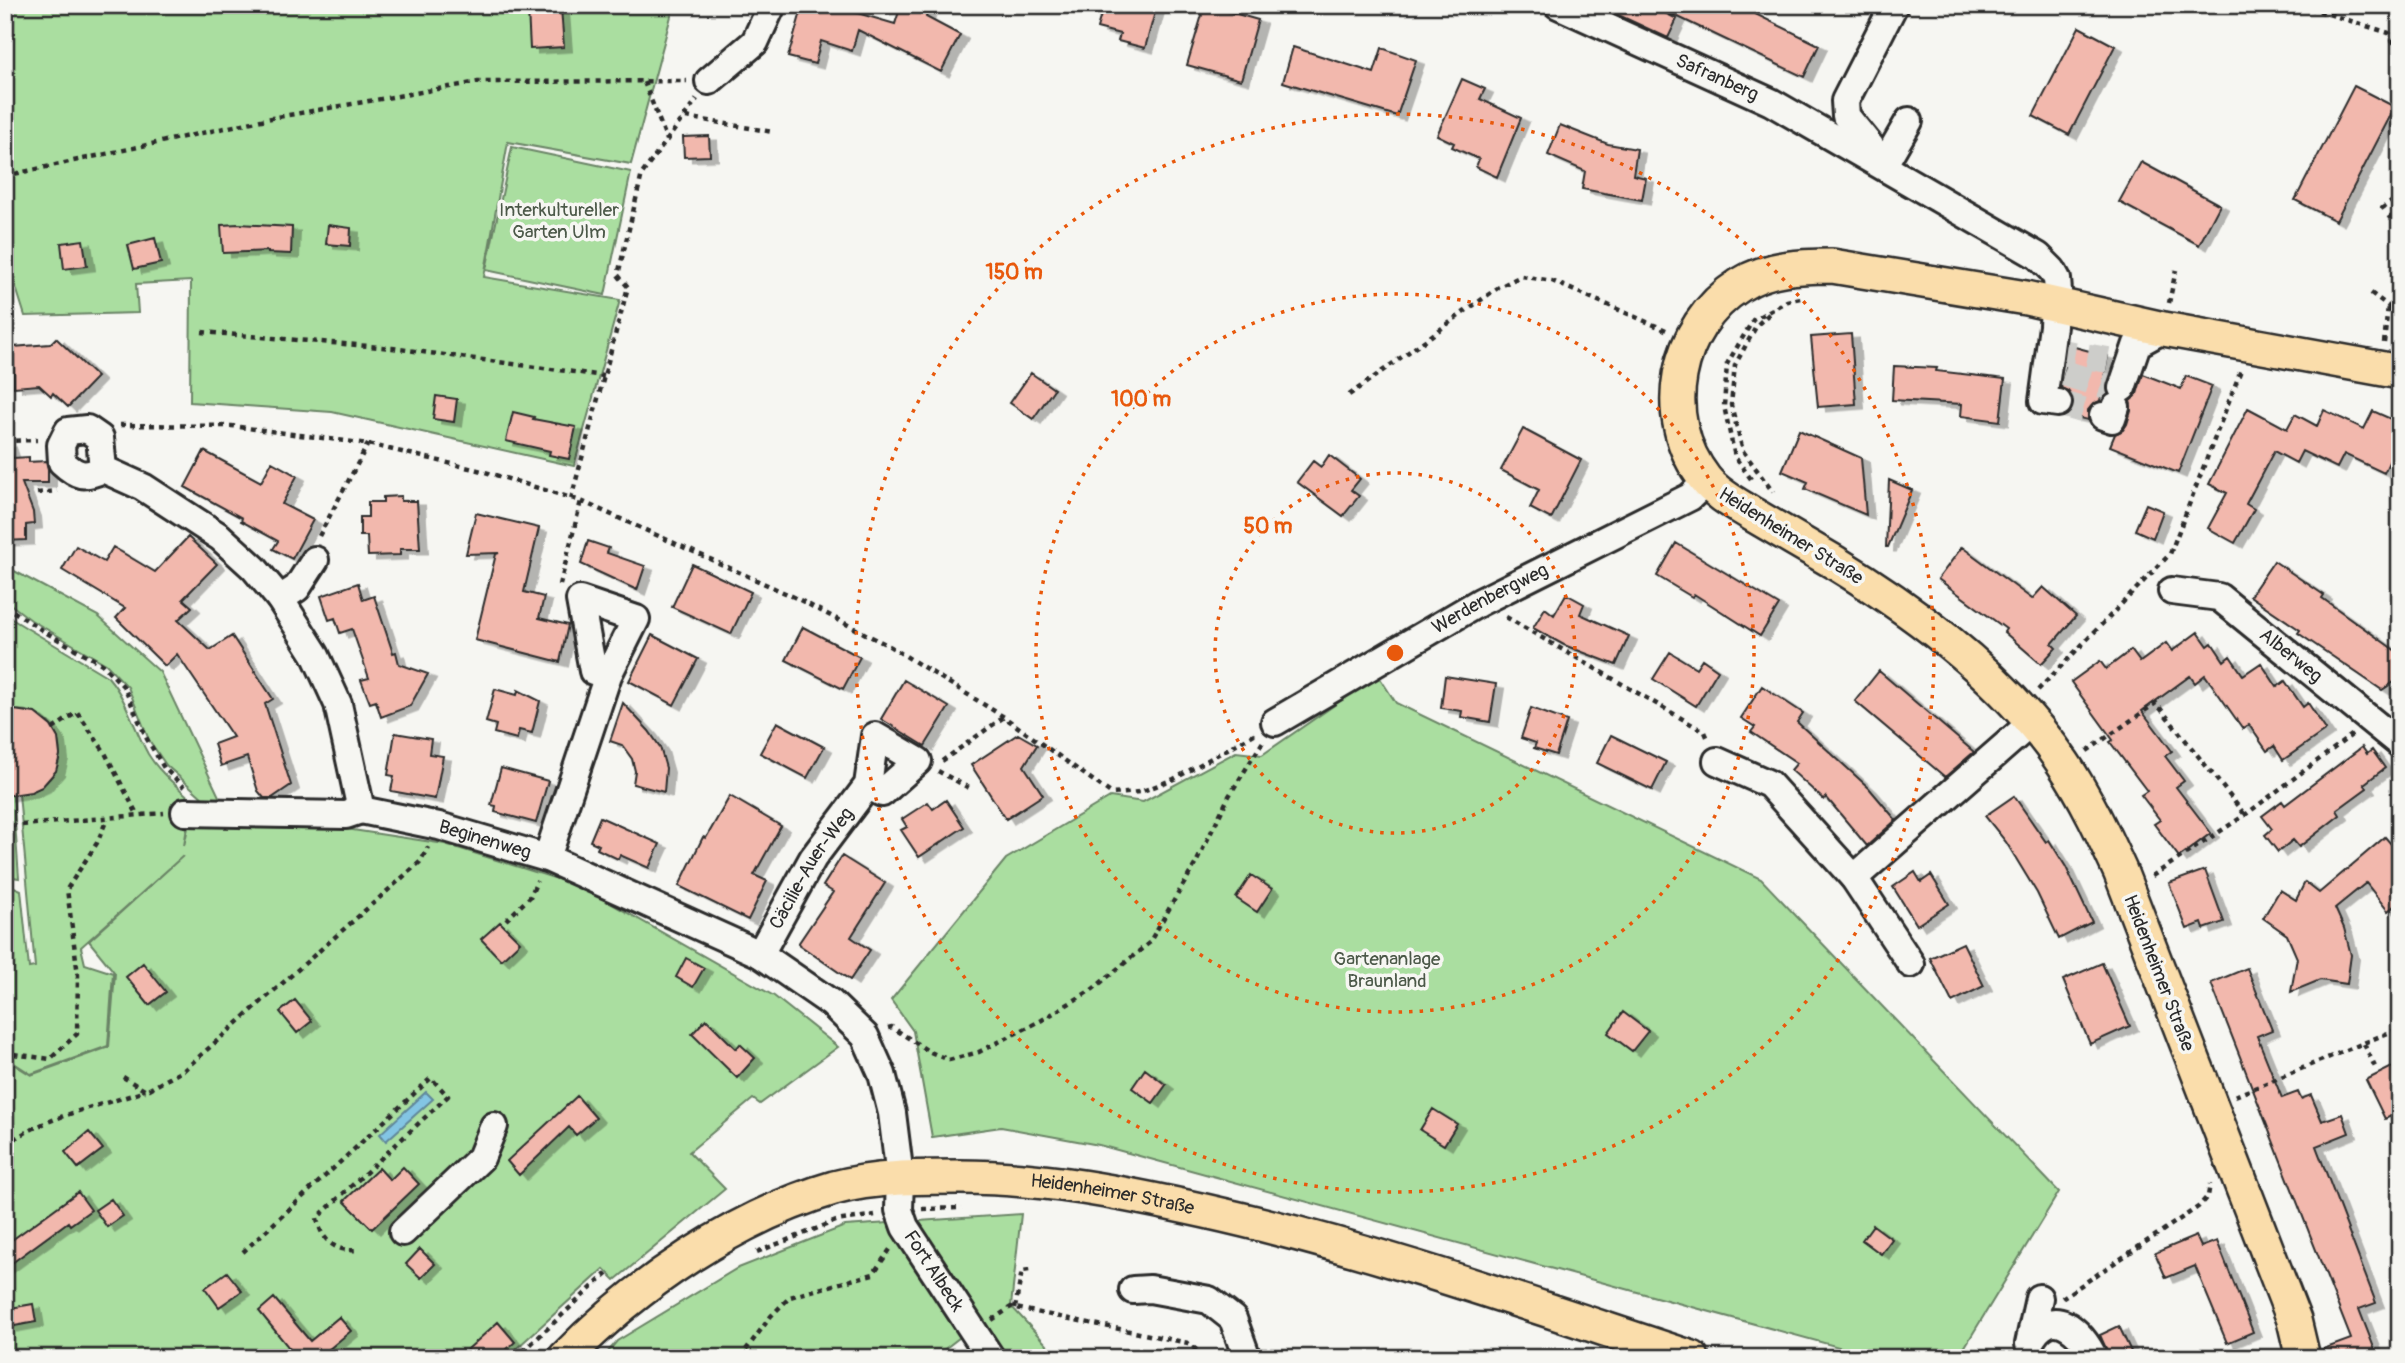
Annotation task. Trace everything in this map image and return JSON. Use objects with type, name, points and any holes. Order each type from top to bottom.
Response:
[{"type":"main road","name":"Heidenheimer Straße","points":[[2303,1358],[2294,1320],[2120,871],[2088,804],[2069,773],[2031,723],[1985,674],[1953,645],[1834,562],[1733,502],[1707,481],[1686,447],[1677,410],[1678,376],[1691,341],[1712,309],[1742,284],[1780,268],[1832,266],[2054,303],[2164,328],[2390,370]]},
{"type":"main road","name":"Heidenheimer Straße","points":[[565,1358],[598,1324],[624,1303],[713,1241],[780,1209],[835,1188],[900,1177],[1004,1177],[1103,1189],[1251,1221],[1434,1273],[1679,1356]]},
{"type":"street","points":[[709,81],[755,42],[772,5]]},
{"type":"street","name":"Safranberg","points":[[1558,5],[1771,102],[2038,256],[2057,279],[2058,291],[2054,303],[2057,370],[2043,401],[2057,403]]},
{"type":"street","points":[[1877,163],[1871,147],[1846,116],[1845,101],[1894,5]]},
{"type":"street","points":[[1877,163],[1909,121]]},
{"type":"street","points":[[2116,387],[2137,344],[2164,328]]},
{"type":"street","points":[[61,445],[68,430],[87,429],[100,438],[103,469],[143,487],[220,537],[254,568],[280,599],[314,654],[338,704],[361,810]]},
{"type":"street","name":"Werdenbergweg","points":[[1276,722],[1480,602],[1690,497],[1707,481]]},
{"type":"street","points":[[280,599],[297,588],[315,560]]},
{"type":"street","name":"Alberweg","points":[[2172,591],[2219,597],[2400,744]]},
{"type":"street","points":[[547,858],[608,675]]},
{"type":"street","points":[[1854,878],[2031,723]]},
{"type":"street","name":"Cäcilie-Auer-Weg","points":[[760,954],[813,858],[867,785],[875,736],[918,761]]},
{"type":"street","points":[[867,785],[883,793],[918,761]]},
{"type":"street","points":[[1717,761],[1769,784],[1854,878],[1911,964]]},
{"type":"street","name":"Beginenweg","points":[[197,812],[346,815],[361,810],[439,826],[547,858],[760,954],[831,1003],[865,1036],[882,1073],[889,1100],[900,1177]]},
{"type":"street","points":[[403,1232],[481,1158],[494,1126]]},
{"type":"street","name":"Fort Albeck","points":[[900,1177],[902,1219],[990,1358]]},
{"type":"street","points":[[1138,1297],[1216,1320],[1233,1319],[1247,1357]]},
{"type":"street","points":[[2033,1328],[2056,1322],[2065,1324],[2078,1332],[2094,1358]]},
{"type":"path","points":[[2300,5],[2389,33],[2400,57]]},
{"type":"path","points":[[5,176],[266,119],[478,82],[709,81]]},
{"type":"path","points":[[571,499],[628,287],[618,275],[642,174],[686,117],[709,81]]},
{"type":"path","points":[[644,82],[668,141]]},
{"type":"path","points":[[686,117],[773,132]]},
{"type":"path","points":[[2381,209],[2400,196]]},
{"type":"path","points":[[2388,219],[2400,210]]},
{"type":"path","points":[[1349,395],[1499,287],[1521,276],[1552,281],[1691,341]]},
{"type":"path","points":[[2371,293],[2400,315]]},
{"type":"path","points":[[2388,306],[2390,370]]},
{"type":"path","points":[[1757,488],[1735,457],[1724,406],[1727,364],[1754,320],[1776,307],[1756,325],[1735,365],[1731,405],[1743,451],[1780,501],[1769,495]]},
{"type":"path","points":[[202,332],[392,348],[604,376]]},
{"type":"path","points":[[2038,690],[2170,554],[2243,366]]},
{"type":"path","points":[[149,425],[232,426],[368,444],[482,471],[581,501],[794,597],[891,647],[1004,718],[1112,794],[1140,792],[1174,779],[1276,722]]},
{"type":"path","points":[[5,441],[52,439],[61,445]]},
{"type":"path","points":[[315,560],[311,551],[368,444]]},
{"type":"path","points":[[559,591],[560,578],[581,501]]},
{"type":"path","points":[[1480,602],[1705,732],[1717,761]]},
{"type":"path","points":[[5,606],[102,664],[124,687],[146,739],[197,812]]},
{"type":"path","points":[[2087,752],[2156,703],[2245,815]]},
{"type":"path","points":[[53,729],[76,712],[104,751],[137,814]]},
{"type":"path","points":[[918,761],[940,762],[1004,718]]},
{"type":"path","points":[[2148,879],[2245,815],[2370,720]]},
{"type":"path","points":[[865,1036],[892,1027],[928,1051],[949,1060],[979,1052],[1042,1020],[1093,989],[1149,943],[1196,863],[1229,796],[1276,722]]},
{"type":"path","points":[[918,761],[969,788]]},
{"type":"path","points":[[5,820],[19,825],[107,819],[137,814],[197,812]]},
{"type":"path","points":[[5,1049],[13,1054],[50,1059],[77,1034],[78,975],[67,889],[97,843],[107,819]]},
{"type":"path","points":[[5,1145],[23,1132],[49,1120],[146,1091],[184,1070],[420,862],[439,826]]},
{"type":"path","points":[[506,919],[530,897],[547,858]]},
{"type":"path","points":[[2232,1097],[2400,1028]]},
{"type":"path","points":[[2364,1044],[2375,1068]]},
{"type":"path","points":[[123,1077],[146,1091]]},
{"type":"path","points":[[243,1252],[431,1078],[449,1096],[317,1218],[319,1231],[331,1246],[347,1251],[357,1250]]},
{"type":"path","points":[[2033,1328],[2202,1204],[2210,1191],[2209,1175]]},
{"type":"path","points":[[750,1256],[836,1221],[902,1219],[966,1208]]},
{"type":"path","points":[[740,1358],[771,1316],[790,1297],[873,1274],[902,1219]]},
{"type":"path","points":[[1015,1308],[1022,1271],[1030,1270]]},
{"type":"path","points":[[516,1358],[605,1275]]},
{"type":"path","points":[[974,1333],[1011,1307],[1188,1343],[1206,1358]]},
{"type":"path","points":[[1182,1358],[1202,1353]]},
{"type":"green space","points":[[5,5],[674,5],[631,164],[508,142],[484,277],[620,300],[574,466],[332,412],[190,402],[191,281],[136,284],[138,313],[25,316],[14,281],[5,282]]},
{"type":"green space","name":"Interkultureller Garten Ulm","points":[[512,147],[631,172],[605,295],[486,270]]},
{"type":"green space","points":[[5,566],[98,616],[160,672],[224,807],[213,807],[166,765],[149,740],[128,687],[106,664],[31,620],[5,600]]},
{"type":"green space","points":[[5,615],[108,677],[115,686],[148,754],[165,775],[197,805],[188,821],[184,846],[189,823],[333,827],[445,844],[580,886],[774,996],[838,1047],[760,1104],[753,1099],[689,1152],[725,1189],[615,1280],[604,1269],[506,1358],[5,1358],[5,1059],[31,1075],[109,1047],[115,973],[89,941],[183,856],[81,947],[85,964],[113,973],[108,1046],[31,1074],[5,1057],[5,883],[21,890],[29,968],[35,967],[19,794],[40,787],[53,775],[59,760],[59,744],[53,729],[42,717],[25,711],[5,712]]},
{"type":"green space","name":"Gartenanlage Braunland","points":[[1378,675],[1396,703],[1761,879],[2059,1192],[1958,1358],[1879,1358],[1099,1145],[1001,1127],[932,1137],[913,1031],[891,1000],[1006,859],[1110,797],[1143,802],[1236,752],[1262,755]]},
{"type":"green space","points":[[5,792],[13,795],[19,878],[6,876]]},
{"type":"green space","points":[[1021,1214],[1011,1306],[1059,1358],[999,1358],[977,1324],[933,1358],[603,1358],[617,1341],[736,1269],[845,1226]]},
{"type":"water","points":[[426,1092],[433,1099],[386,1141],[380,1134]]},
{"type":"building","points":[[803,5],[830,5],[895,24],[901,5],[929,5],[926,17],[960,35],[941,72],[858,30],[852,51],[821,41],[815,64],[788,57]]},
{"type":"building","points":[[1104,5],[1157,5],[1145,48],[1118,41],[1120,34],[1097,28]]},
{"type":"building","points":[[1205,5],[1258,20],[1241,80],[1187,65]]},
{"type":"building","points":[[1597,5],[1649,5],[1677,19],[1668,38]]},
{"type":"building","points":[[1653,5],[1737,5],[1819,45],[1804,77]]},
{"type":"building","points":[[561,8],[564,47],[530,49],[528,10]]},
{"type":"building","points":[[2079,27],[2115,46],[2069,135],[2033,116]]},
{"type":"building","points":[[1293,47],[1374,73],[1382,48],[1416,60],[1397,116],[1283,82]]},
{"type":"building","points":[[1462,79],[1485,89],[1480,99],[1521,118],[1497,177],[1476,167],[1479,159],[1452,147],[1454,143],[1437,135]]},
{"type":"building","points":[[2354,86],[2395,107],[2336,221],[2295,200]]},
{"type":"building","points":[[1560,125],[1608,144],[1637,149],[1633,175],[1646,178],[1642,200],[1582,189],[1585,171],[1548,155]]},
{"type":"building","points":[[709,136],[710,156],[684,157],[683,137]]},
{"type":"building","points":[[2141,162],[2220,205],[2199,245],[2119,202]]},
{"type":"building","points":[[221,225],[292,227],[291,254],[268,251],[223,253]]},
{"type":"building","points":[[328,225],[351,228],[350,246],[326,244]]},
{"type":"building","points":[[155,238],[161,263],[134,269],[128,245]]},
{"type":"building","points":[[83,240],[87,266],[64,269],[61,243]]},
{"type":"building","points":[[1851,334],[1856,404],[1818,407],[1811,337]]},
{"type":"building","points":[[56,338],[97,377],[68,407],[39,385],[14,387],[13,347],[50,344]]},
{"type":"building","points":[[2071,346],[2108,356],[2100,401],[2088,410],[2088,420],[2067,415],[2073,406],[2073,398],[2068,391],[2061,388]]},
{"type":"building","points":[[1894,366],[1937,368],[1936,371],[2005,379],[2000,421],[1961,416],[1962,404],[1892,400]]},
{"type":"building","points":[[1031,373],[1054,389],[1033,419],[1010,403]]},
{"type":"building","points":[[2143,374],[2181,389],[2186,376],[2212,386],[2178,473],[2110,446],[2115,434],[2127,424],[2131,411],[2130,401],[2137,394]]},
{"type":"building","points":[[436,396],[457,399],[454,422],[433,419]]},
{"type":"building","points":[[2248,408],[2287,429],[2295,414],[2317,426],[2324,410],[2364,429],[2373,411],[2400,423],[2400,438],[2384,473],[2344,454],[2337,468],[2302,451],[2296,463],[2274,451],[2246,504],[2254,509],[2235,543],[2208,528],[2227,493],[2209,484]]},
{"type":"building","points":[[513,412],[534,417],[533,419],[576,427],[569,459],[549,455],[550,451],[506,441]]},
{"type":"building","points":[[1523,429],[1581,460],[1551,519],[1530,508],[1539,490],[1501,470]]},
{"type":"building","points":[[1799,430],[1861,458],[1866,515],[1805,489],[1808,482],[1782,471]]},
{"type":"building","points":[[8,443],[13,458],[29,457],[29,462],[46,461],[48,469],[48,483],[22,483],[33,512],[34,524],[26,525],[26,540],[5,541],[5,444]]},
{"type":"building","points":[[204,451],[261,482],[272,462],[297,476],[282,504],[313,520],[292,559],[273,549],[278,541],[185,487]]},
{"type":"building","points":[[1329,455],[1360,479],[1351,490],[1359,496],[1343,516],[1297,482],[1313,461],[1321,467]]},
{"type":"building","points":[[1889,480],[1912,490],[1886,547]]},
{"type":"building","points":[[401,496],[401,501],[417,501],[420,549],[400,549],[400,555],[368,556],[367,536],[360,536],[360,517],[368,517],[368,502],[383,502],[383,497]]},
{"type":"building","points":[[2146,504],[2163,511],[2153,538],[2135,530]]},
{"type":"building","points":[[476,513],[539,528],[524,592],[544,597],[539,618],[568,625],[560,662],[475,640],[496,554],[499,553],[466,554]]},
{"type":"building","points":[[188,537],[217,564],[183,599],[192,607],[178,620],[210,650],[232,636],[273,699],[265,704],[291,785],[272,798],[264,798],[258,791],[247,757],[221,766],[214,744],[233,737],[177,654],[165,666],[116,618],[125,608],[62,570],[76,546],[104,562],[113,547],[155,572]]},
{"type":"building","points":[[588,541],[609,548],[607,553],[645,566],[637,590],[581,564]]},
{"type":"building","points":[[1676,543],[1779,605],[1760,636],[1694,594],[1692,597],[1657,576]]},
{"type":"building","points":[[1962,547],[2032,599],[2043,587],[2076,616],[2052,644],[2056,648],[2041,664],[2004,632],[2006,629],[1938,579]]},
{"type":"building","points":[[2274,561],[2324,595],[2322,598],[2400,654],[2400,678],[2382,690],[2298,633],[2300,630],[2250,596]]},
{"type":"building","points":[[692,564],[751,592],[731,634],[672,607]]},
{"type":"building","points":[[358,583],[363,600],[374,596],[399,664],[428,674],[410,706],[381,717],[376,701],[370,703],[361,680],[369,678],[352,629],[340,633],[335,618],[329,620],[321,596]]},
{"type":"building","points":[[1566,594],[1584,604],[1580,614],[1629,636],[1616,665],[1564,645],[1533,628],[1545,608],[1554,615]]},
{"type":"building","points":[[803,627],[860,657],[843,689],[786,660]]},
{"type":"building","points":[[2198,632],[2208,646],[2212,643],[2224,661],[2230,656],[2243,675],[2261,663],[2277,687],[2285,681],[2303,707],[2308,703],[2326,730],[2283,760],[2274,746],[2267,751],[2249,725],[2243,729],[2205,675],[2195,683],[2190,676],[2142,711],[2172,751],[2165,756],[2184,781],[2176,787],[2211,833],[2179,857],[2154,824],[2160,820],[2141,795],[2147,791],[2110,742],[2113,740],[2071,682],[2100,661],[2106,669],[2131,650],[2140,662],[2166,643],[2172,651]]},
{"type":"building","points":[[652,635],[698,659],[674,705],[629,681]]},
{"type":"building","points":[[1670,652],[1696,668],[1702,659],[1718,670],[1696,706],[1653,679]]},
{"type":"building","points":[[1879,671],[1974,752],[1945,777],[1855,701]]},
{"type":"building","points":[[1445,676],[1496,684],[1490,722],[1461,717],[1462,711],[1441,708]]},
{"type":"building","points":[[904,680],[949,707],[925,746],[881,719]]},
{"type":"building","points":[[1762,686],[1803,713],[1797,722],[1869,788],[1896,820],[1867,846],[1826,797],[1824,800],[1791,770],[1797,763],[1751,732],[1755,727],[1741,718]]},
{"type":"building","points":[[495,689],[517,695],[518,690],[540,701],[532,733],[519,730],[517,739],[494,733],[496,725],[486,722]]},
{"type":"building","points":[[623,703],[660,747],[666,768],[664,792],[633,784],[635,771],[632,759],[622,745],[610,741]]},
{"type":"building","points":[[1531,708],[1567,721],[1556,755],[1534,748],[1536,743],[1521,738]]},
{"type":"building","points":[[14,710],[35,713],[51,726],[58,738],[60,755],[56,771],[42,787],[31,792],[5,796],[5,712]]},
{"type":"building","points":[[777,722],[824,747],[807,778],[760,753]]},
{"type":"building","points":[[395,733],[431,739],[429,754],[443,756],[435,799],[391,791],[394,776],[388,775]]},
{"type":"building","points":[[1018,734],[1037,745],[1024,766],[1043,795],[1006,819],[971,765]]},
{"type":"building","points":[[1611,735],[1666,762],[1652,790],[1597,763]]},
{"type":"building","points":[[2362,747],[2367,754],[2372,750],[2385,768],[2364,784],[2367,788],[2337,810],[2340,815],[2299,847],[2293,840],[2278,852],[2265,835],[2272,829],[2262,816],[2282,801],[2285,805]]},
{"type":"building","points":[[501,768],[548,781],[536,823],[495,812],[496,806],[491,805]]},
{"type":"building","points":[[730,796],[781,826],[754,875],[767,881],[748,920],[679,886],[703,837],[706,838]]},
{"type":"building","points":[[2014,796],[2046,842],[2049,840],[2066,867],[2092,922],[2059,939],[2037,893],[2006,842],[1985,816]]},
{"type":"building","points":[[946,800],[964,827],[919,857],[901,830],[907,827],[902,819],[928,802],[933,809]]},
{"type":"building","points":[[600,817],[660,844],[649,868],[620,855],[618,859],[597,849],[599,845],[590,841]]},
{"type":"building","points":[[2385,837],[2391,844],[2400,837],[2400,901],[2388,911],[2366,883],[2335,908],[2351,955],[2347,984],[2320,980],[2291,992],[2297,958],[2287,935],[2263,918],[2280,890],[2296,900],[2305,882],[2319,893]]},
{"type":"building","points":[[842,856],[885,883],[851,937],[870,950],[850,980],[798,944],[833,892],[823,886]]},
{"type":"building","points":[[2205,870],[2224,922],[2204,929],[2202,923],[2187,929],[2169,883]]},
{"type":"building","points":[[1915,872],[1921,882],[1931,875],[1949,904],[1917,925],[1893,887]]},
{"type":"building","points":[[1251,875],[1272,889],[1257,912],[1236,898]]},
{"type":"building","points":[[500,922],[520,942],[501,960],[481,939]]},
{"type":"building","points":[[1963,943],[1984,986],[1952,1002],[1930,958]]},
{"type":"building","points":[[686,958],[704,968],[693,987],[676,977]]},
{"type":"building","points":[[143,963],[166,992],[149,1005],[126,977]]},
{"type":"building","points":[[2102,963],[2130,1026],[2090,1044],[2063,980]]},
{"type":"building","points":[[2247,968],[2272,1030],[2257,1036],[2282,1098],[2298,1092],[2301,1099],[2311,1095],[2322,1121],[2342,1114],[2349,1133],[2316,1146],[2376,1303],[2359,1309],[2378,1358],[2322,1358],[2321,1350],[2351,1339],[2211,983]]},
{"type":"building","points":[[295,1000],[312,1021],[297,1033],[280,1012]]},
{"type":"building","points":[[1623,1012],[1648,1031],[1632,1051],[1608,1033]]},
{"type":"building","points":[[706,1019],[736,1049],[740,1044],[755,1058],[737,1078],[692,1034]]},
{"type":"building","points":[[2400,1063],[2400,1112],[2385,1119],[2366,1080]]},
{"type":"building","points":[[1145,1069],[1166,1085],[1153,1103],[1132,1088]]},
{"type":"building","points":[[577,1096],[596,1118],[576,1135],[569,1127],[519,1175],[507,1161]]},
{"type":"building","points":[[1433,1109],[1457,1124],[1444,1145],[1420,1130]]},
{"type":"building","points":[[89,1132],[103,1149],[78,1168],[65,1152]]},
{"type":"building","points":[[403,1167],[419,1184],[372,1229],[344,1201],[379,1168],[390,1180]]},
{"type":"building","points":[[78,1192],[91,1210],[70,1225],[68,1222],[5,1268],[5,1245]]},
{"type":"building","points":[[111,1199],[123,1216],[107,1227],[95,1210]]},
{"type":"building","points":[[1873,1225],[1892,1239],[1881,1254],[1862,1240]]},
{"type":"building","points":[[2196,1236],[2201,1247],[2217,1241],[2253,1332],[2227,1343],[2195,1266],[2166,1278],[2155,1253]]},
{"type":"building","points":[[420,1249],[435,1264],[421,1278],[406,1264]]},
{"type":"building","points":[[227,1272],[242,1291],[219,1307],[205,1288]]},
{"type":"building","points":[[274,1298],[310,1341],[339,1317],[351,1331],[322,1355],[324,1358],[289,1358],[294,1354],[259,1311]]},
{"type":"building","points":[[33,1304],[36,1322],[9,1327],[5,1309]]},
{"type":"building","points":[[498,1322],[515,1342],[497,1358],[458,1358]]},
{"type":"building","points":[[2119,1326],[2134,1358],[2110,1358],[2100,1335]]},
{"type":"tunnel","points":[[2049,350],[2108,360]]},
{"type":"tunnel","points":[[2064,373],[2121,391]]},
{"type":"tunnel","points":[[2058,403],[2103,416]]}]
